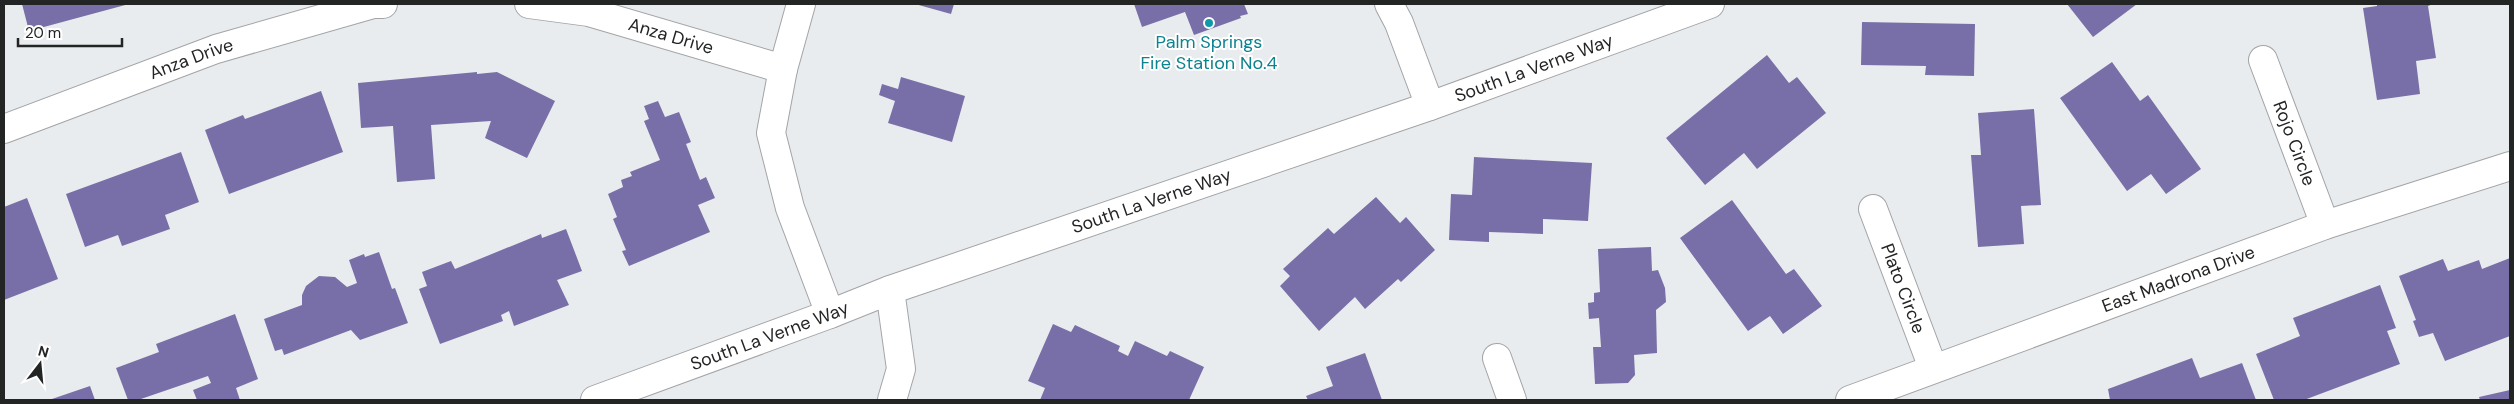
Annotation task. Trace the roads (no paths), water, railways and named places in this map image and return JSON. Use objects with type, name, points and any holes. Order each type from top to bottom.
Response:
[{"type":"street","name":"Anza Drive","points":[[4,129],[216,49],[373,4],[383,4]]},
{"type":"street","name":"Anza Drive","points":[[528,4],[589,12],[783,68]]},
{"type":"street","points":[[801,4],[783,68],[771,133],[790,208],[830,314]]},
{"type":"street","points":[[1389,4],[1399,24],[1430,106]]},
{"type":"street","name":"South La Verne Way","points":[[595,400],[830,314],[890,290],[1430,106],[1710,4]]},
{"type":"street","name":"Rojo Circle","points":[[2264,60],[2325,225]]},
{"type":"street","name":"East Madrona Drive","points":[[1850,400],[2325,225],[2510,166]]},
{"type":"street","name":"Plato Circle","points":[[1873,209],[1933,368]]},
{"type":"street","points":[[890,290],[901,369],[892,400]]},
{"type":"street","points":[[1497,358],[1512,400]]},
{"type":"place","name":"Palm Springs Fire Station No.4","points":[[1209,23]]}]
